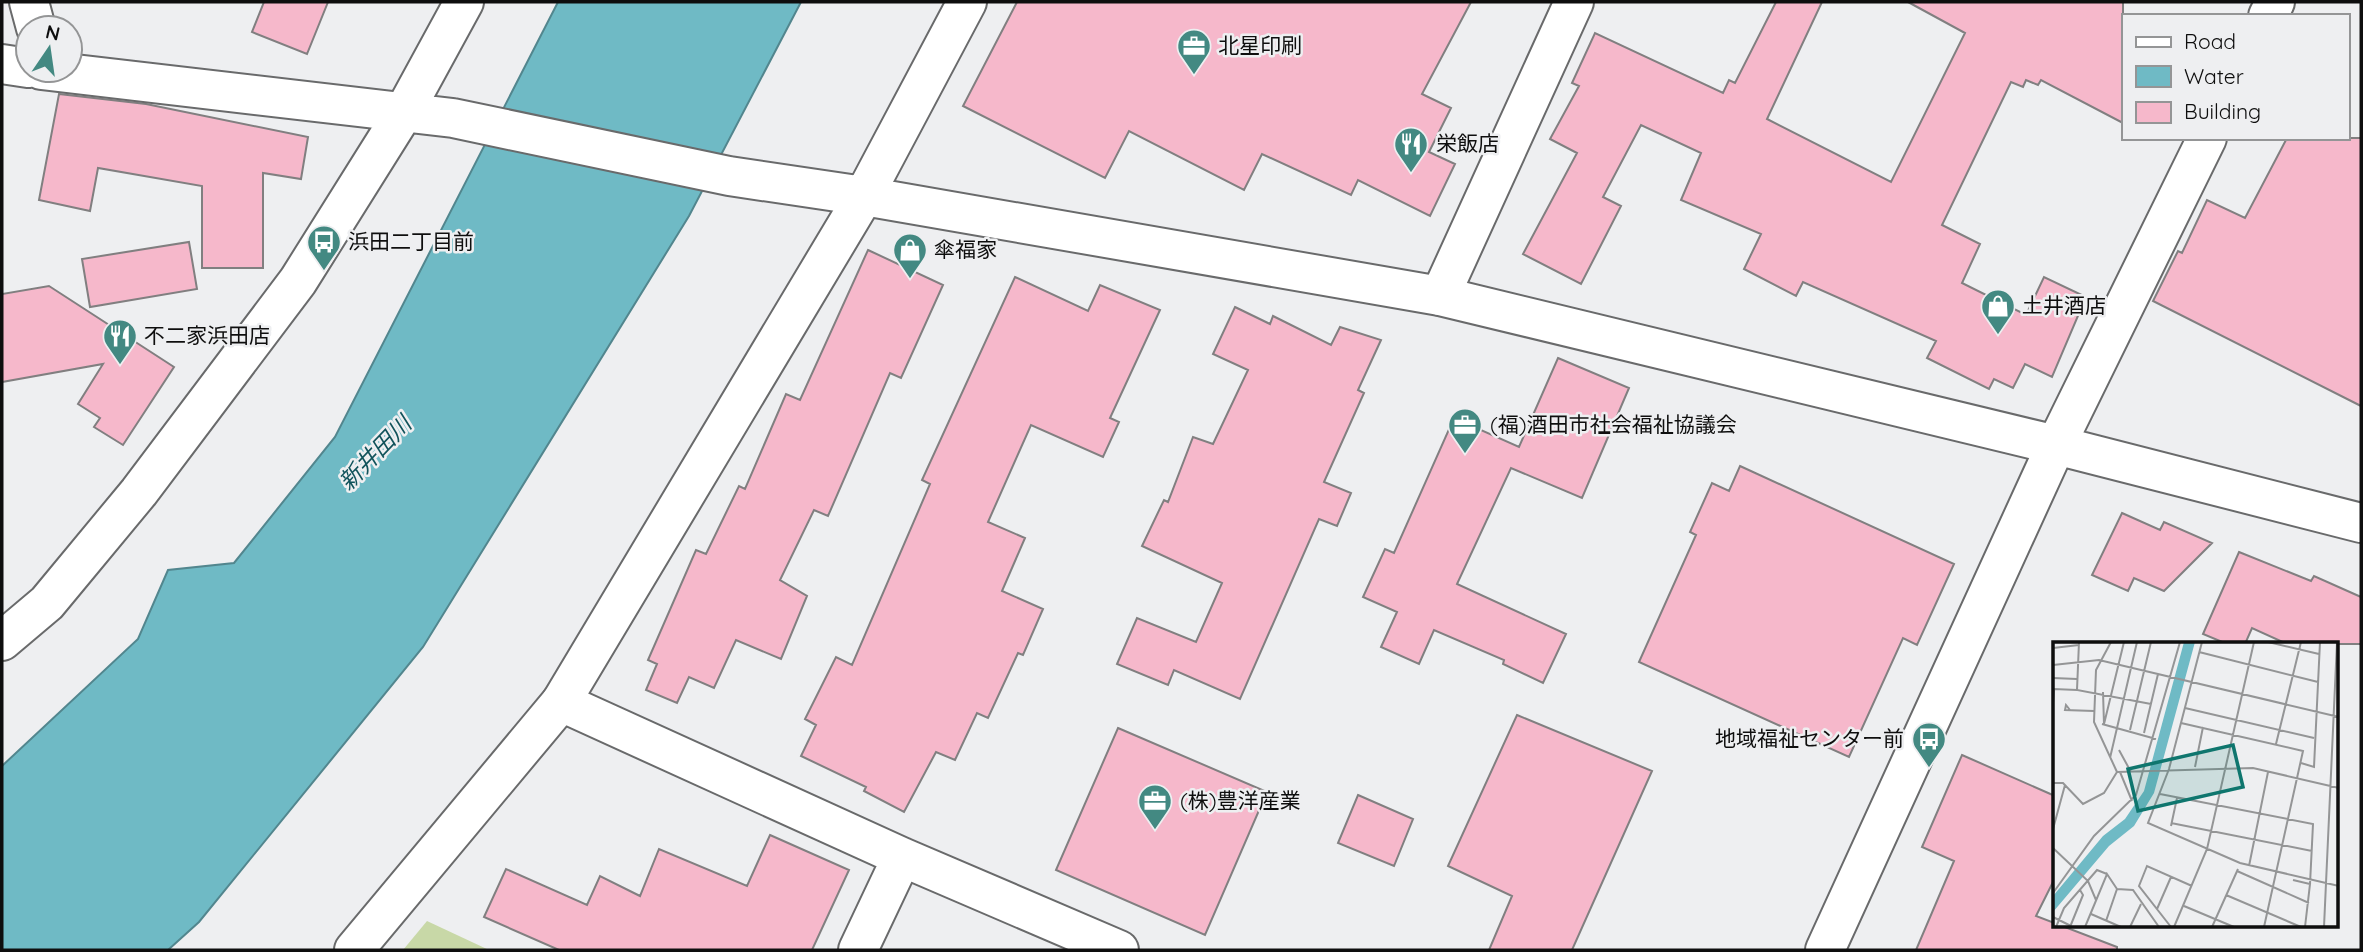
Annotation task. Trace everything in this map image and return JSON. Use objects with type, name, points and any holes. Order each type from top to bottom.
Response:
[{"type":"street","points":[[2,642],[47,603],[139,492],[298,281],[404,112],[464,2]]},
{"type":"street","points":[[354,950],[561,702],[864,196],[967,2]]},
{"type":"street","points":[[1440,296],[1574,2]]},
{"type":"street","points":[[84,75],[453,118],[729,176],[864,196],[1440,296],[2056,445],[2361,523]]},
{"type":"street","points":[[1825,950],[2056,445],[2206,140]]},
{"type":"street","points":[[561,702],[902,857],[1119,950]]},
{"type":"street","points":[[858,950],[902,857]]},
{"type":"green space","points":[[427,921],[489,950],[403,950]]},
{"type":"water","name":"新井田川","points":[[558,2],[801,2],[689,216],[423,647],[199,922],[168,950],[2,950],[2,766],[138,639],[168,570],[234,563],[335,437]]},
{"type":"building","points":[[264,2],[328,2],[307,54],[252,32]]},
{"type":"building","points":[[1017,2],[1471,2],[1422,94],[1451,108],[1429,152],[1455,164],[1430,216],[1358,180],[1351,195],[1262,154],[1244,190],[1129,131],[1105,178],[963,106]]},
{"type":"building","points":[[1776,2],[1822,2],[1767,119],[1891,182],[1965,33],[1908,2],[2123,2],[2122,122],[2041,80],[2038,85],[2026,80],[2023,87],[2011,82],[1942,225],[1980,244],[1962,283],[2026,315],[2044,277],[2086,297],[2052,377],[2025,364],[2013,388],[1994,379],[1989,389],[1927,358],[1936,341],[1803,282],[1796,296],[1744,269],[1761,234],[1681,200],[1701,153],[1641,125],[1603,197],[1621,206],[1581,284],[1523,254],[1577,153],[1550,139],[1579,86],[1572,83],[1595,33],[1723,93],[1729,80],[1735,83]]},
{"type":"building","points":[[59,94],[146,104],[308,137],[301,179],[263,173],[263,268],[202,268],[202,186],[98,168],[90,211],[39,200]]},
{"type":"building","points":[[2361,138],[2361,406],[2153,301],[2178,251],[2182,253],[2207,200],[2245,218],[2286,140]]},
{"type":"building","points":[[189,242],[197,289],[90,307],[82,259]]},
{"type":"building","points":[[868,250],[943,285],[901,378],[890,373],[828,516],[814,510],[780,580],[807,596],[781,659],[736,640],[714,688],[689,677],[677,703],[646,690],[657,664],[648,660],[696,550],[706,554],[739,486],[745,489],[786,394],[800,400]]},
{"type":"building","points":[[1015,277],[1088,311],[1100,285],[1160,310],[1110,418],[1119,422],[1103,457],[1031,425],[988,522],[1025,538],[1002,591],[1043,609],[1023,655],[1018,653],[988,718],[977,713],[955,760],[936,752],[904,812],[864,791],[866,787],[801,756],[816,725],[805,719],[836,657],[852,665],[930,484],[922,480]]},
{"type":"building","points":[[49,286],[174,367],[123,445],[94,427],[100,418],[78,404],[103,364],[2,382],[2,294]]},
{"type":"building","points":[[1235,307],[1270,324],[1273,316],[1331,345],[1340,327],[1381,340],[1358,390],[1364,393],[1324,482],[1351,493],[1337,526],[1319,519],[1240,699],[1174,670],[1168,685],[1117,664],[1137,618],[1196,642],[1222,583],[1142,546],[1164,500],[1168,502],[1193,437],[1213,444],[1248,370],[1213,354]]},
{"type":"building","points":[[1558,358],[1629,388],[1582,498],[1511,468],[1457,584],[1566,634],[1543,683],[1503,664],[1504,660],[1434,630],[1419,664],[1381,647],[1397,612],[1363,597],[1385,549],[1394,553],[1454,418],[1519,447]]},
{"type":"building","points":[[1740,466],[1954,564],[1917,645],[1903,638],[1849,757],[1639,662],[1696,535],[1690,532],[1712,483],[1729,491]]},
{"type":"building","points":[[2122,513],[2160,530],[2164,522],[2212,543],[2164,591],[2134,578],[2128,591],[2092,575]]},
{"type":"building","points":[[2239,552],[2311,581],[2314,576],[2361,597],[2361,644],[2283,642],[2252,628],[2246,642],[2222,642],[2203,634]]},
{"type":"building","points":[[1517,715],[1652,771],[1572,950],[1489,950],[1512,896],[1448,866]]},
{"type":"building","points":[[1118,728],[1267,792],[1205,935],[1056,870]]},
{"type":"building","points":[[1962,755],[2053,795],[2053,882],[2036,916],[2053,923],[2053,928],[2067,928],[2117,947],[2117,950],[1916,950],[1954,861],[1922,847]]},
{"type":"building","points":[[1358,795],[1413,819],[1394,866],[1338,843]]},
{"type":"building","points":[[770,835],[849,870],[812,950],[559,950],[484,917],[506,869],[587,905],[600,876],[640,896],[659,849],[747,886]]},
{"type":"place","name":"北星印刷","points":[[1194,76]]},
{"type":"place","name":"栄飯店","points":[[1411,174]]},
{"type":"place","name":"浜田二丁目前","points":[[324,272]]},
{"type":"place","name":"傘福家","points":[[910,280]]},
{"type":"place","name":"土井酒店","points":[[1998,336]]},
{"type":"place","name":"不二家浜田店","points":[[120,366]]},
{"type":"place","name":"(福)酒田市社会福祉協議会","points":[[1465,455]]},
{"type":"place","name":"地域福祉センター前","points":[[1929,769]]},
{"type":"place","name":"(株)豊洋産業","points":[[1155,831]]}]
